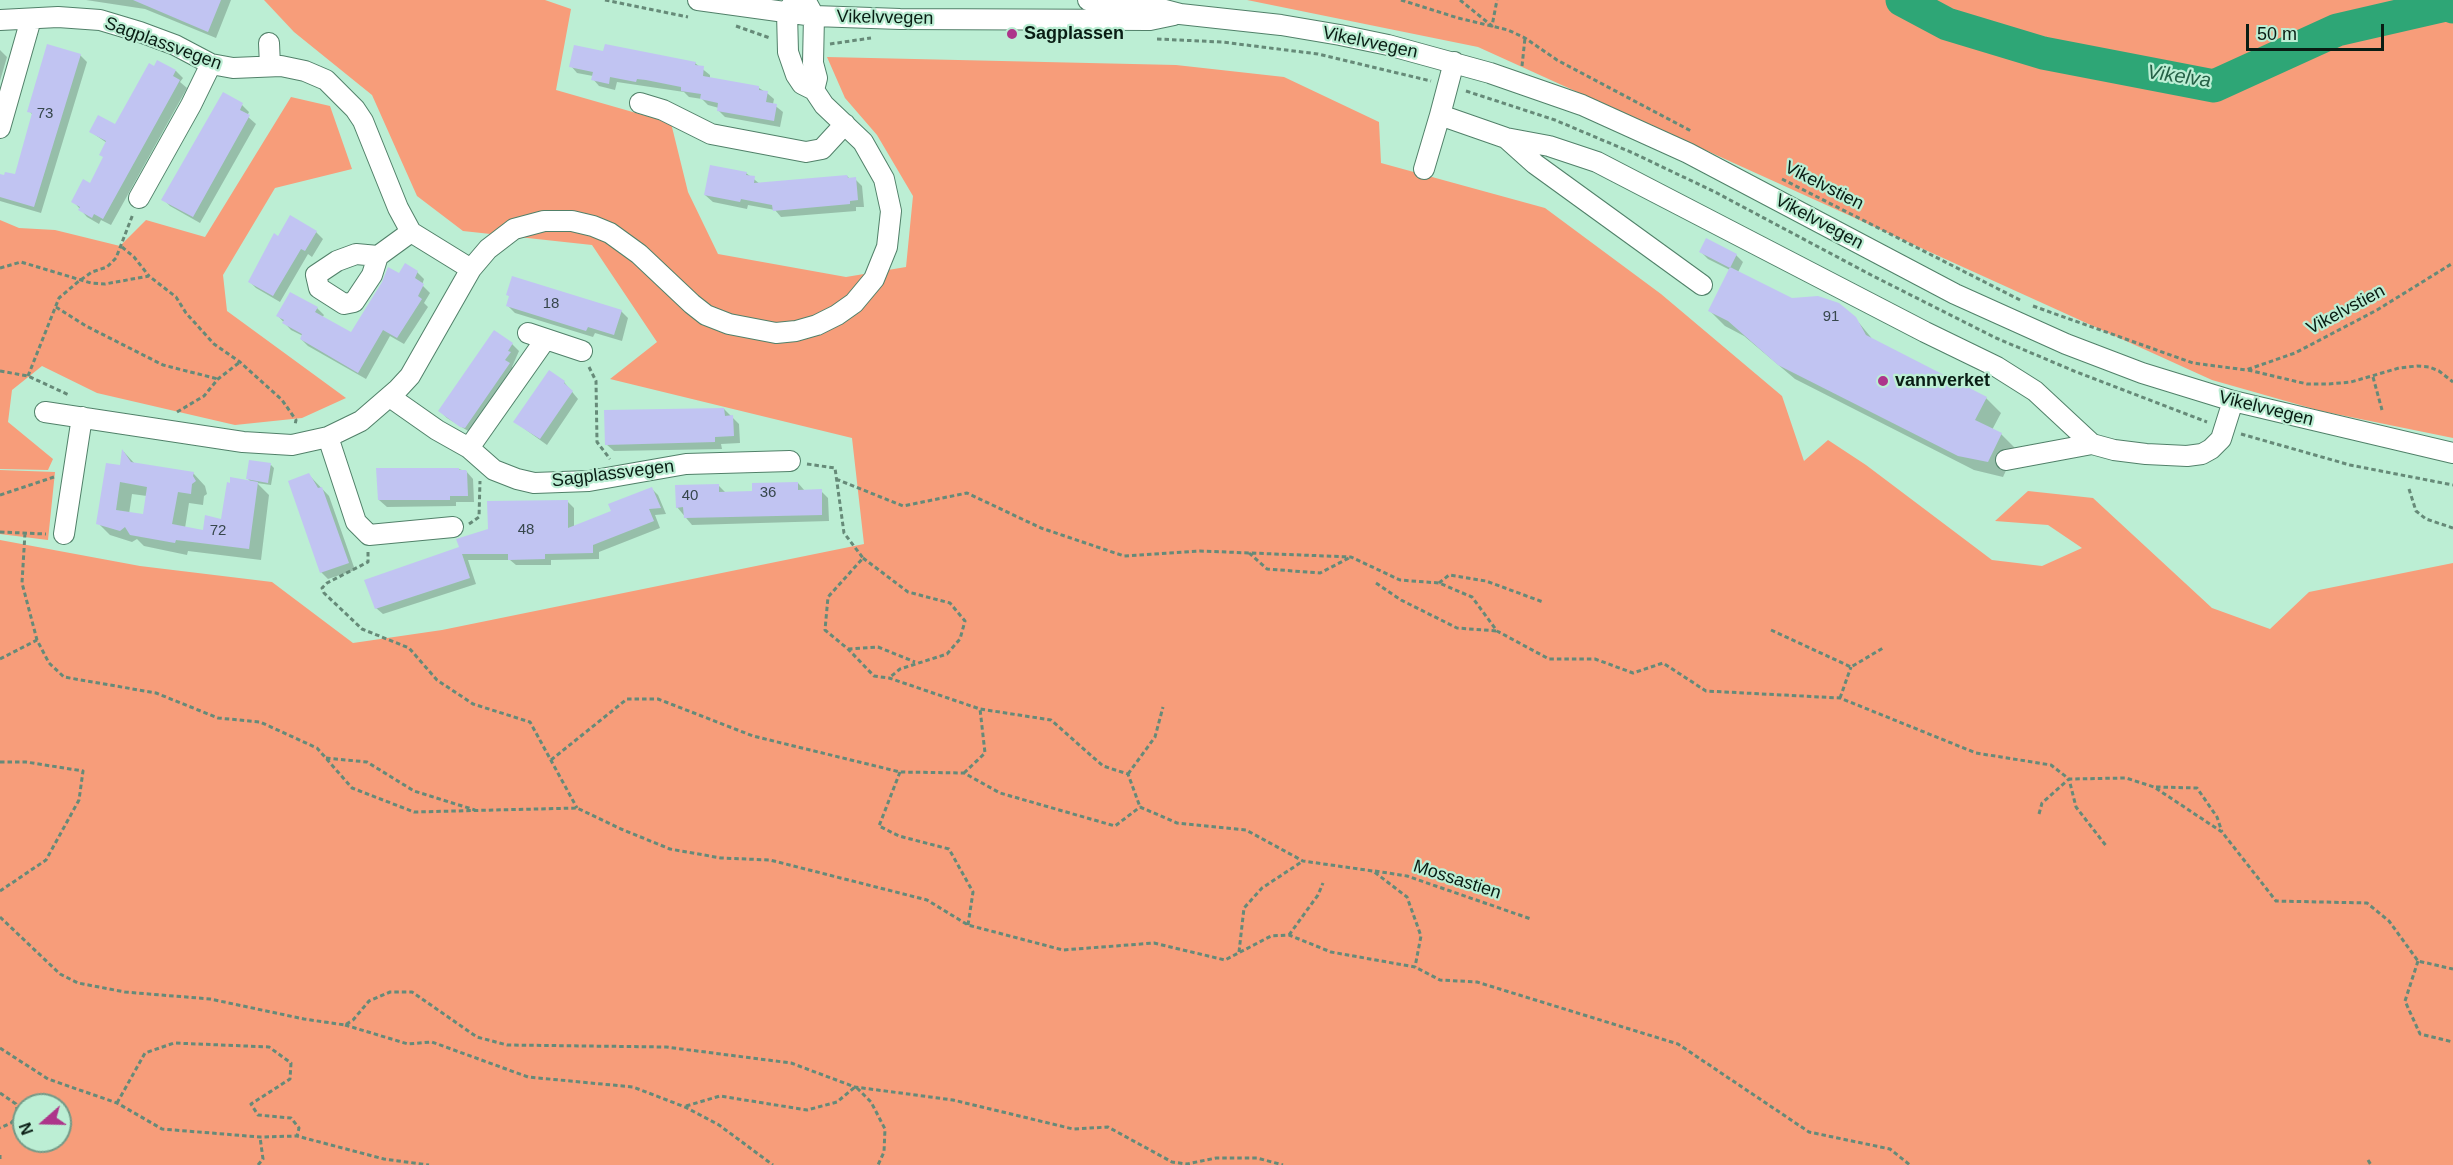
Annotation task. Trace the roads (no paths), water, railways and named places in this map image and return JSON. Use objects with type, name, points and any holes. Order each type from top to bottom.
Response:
[{"type":"street","name":"Vikelvvegen","points":[[698,0],[809,8],[910,19],[1150,20],[1180,14]]},
{"type":"street","name":"Vikelvvegen","points":[[1088,0],[1150,6],[1180,14],[1281,25],[1340,35],[1454,62],[1520,83],[1600,113],[1688,153],[1955,294],[2066,344],[2142,373],[2233,401],[2453,453]]},
{"type":"street","points":[[45,412],[243,442],[292,445],[328,437],[361,421],[390,398],[410,376],[471,269],[496,242],[514,230],[544,221],[572,221],[593,226],[620,238],[692,304],[717,320],[776,333],[796,331],[817,325],[847,308],[866,290],[884,258],[891,211],[884,179],[863,142],[824,105],[814,90],[802,84],[791,64],[788,52],[791,7]]},
{"type":"street","points":[[809,8],[813,63],[817,78],[814,90]]},
{"type":"street","name":"Sagplassvegen","points":[[0,20],[58,16],[107,22],[175,45],[211,64],[233,68],[270,66],[305,70],[326,80],[355,109],[379,157],[398,208],[411,232]]},
{"type":"street","points":[[0,128],[31,19]]},
{"type":"street","points":[[269,43],[270,66]]},
{"type":"street","points":[[1424,169],[1454,62]]},
{"type":"street","points":[[139,198],[211,64]]},
{"type":"street","points":[[640,104],[663,110],[711,134],[806,152],[822,149],[845,124]]},
{"type":"street","points":[[1440,115],[1506,138],[1549,146],[1597,162],[1925,333],[1997,367],[2035,391],[2092,444]]},
{"type":"street","points":[[1506,138],[1535,164],[1702,285]]},
{"type":"street","points":[[378,256],[411,232],[471,269]]},
{"type":"street","points":[[475,453],[536,336],[582,351]]},
{"type":"street","name":"Sagplassvegen","points":[[390,398],[475,453],[504,475],[534,483],[589,481],[686,464],[790,461]]},
{"type":"street","points":[[2006,460],[2092,444],[2114,450],[2146,454],[2187,456],[2202,454],[2221,439],[2233,401]]},
{"type":"street","points":[[64,534],[82,417]]},
{"type":"street","points":[[328,437],[356,522],[369,535],[453,527]]},
{"type":"waterway","name":"Vikelva","points":[[1902,0],[1947,24],[2043,53],[2214,86],[2337,30],[2450,4],[2453,7]]},
{"type":"place","name":"Sagplassen","points":[[1012,34]]},
{"type":"place","name":"vannverket","points":[[1883,381]]}]
